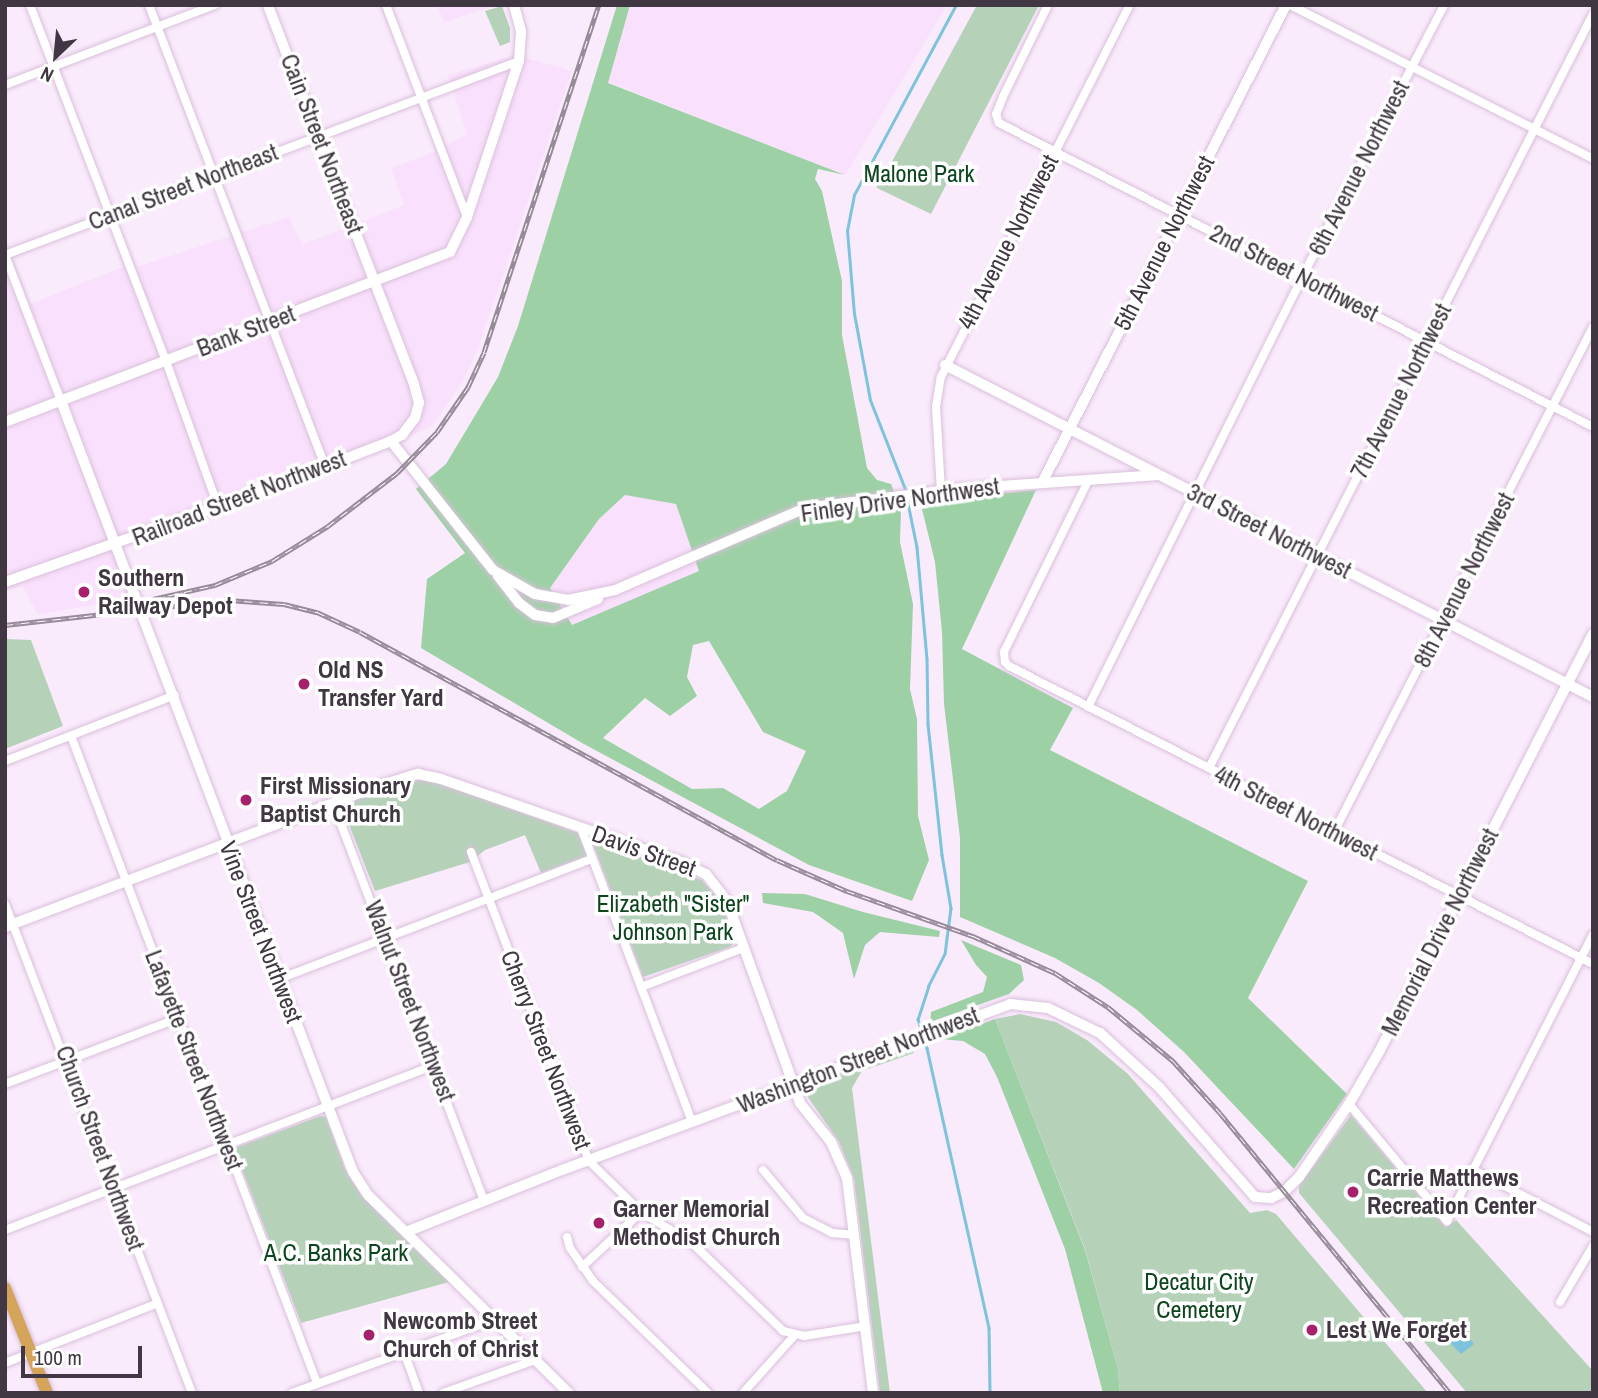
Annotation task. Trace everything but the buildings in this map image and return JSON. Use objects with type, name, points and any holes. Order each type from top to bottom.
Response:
[{"type":"highway","points":[[5,1288],[47,1393]]},
{"type":"street","points":[[30,5],[166,361],[218,506]]},
{"type":"street","points":[[149,5],[325,465]]},
{"type":"street","points":[[5,85],[215,5]]},
{"type":"street","name":"Cain Street Northeast","points":[[268,5],[408,369]]},
{"type":"street","points":[[386,5],[467,217]]},
{"type":"street","name":"Bank Street","points":[[5,422],[450,252],[467,217],[519,61],[521,31],[514,5]]},
{"type":"street","name":"2nd Street Northwest","points":[[1048,5],[995,119],[1301,279],[1427,340],[1593,427]]},
{"type":"street","name":"4th Avenue Northwest","points":[[941,491],[936,407],[945,365],[1130,5]]},
{"type":"street","points":[[1288,5],[1593,159]]},
{"type":"street","name":"5th Avenue Northwest","points":[[1043,481],[1288,5]]},
{"type":"street","name":"6th Avenue Northwest","points":[[1088,707],[1301,279],[1444,5]]},
{"type":"street","name":"7th Avenue Northwest","points":[[1209,768],[1593,14]]},
{"type":"street","name":"Canal Street Northeast","points":[[5,255],[519,61]]},
{"type":"street","points":[[5,255],[61,401]]},
{"type":"street","name":"8th Avenue Northwest","points":[[1334,832],[1593,327]]},
{"type":"street","name":"3rd Street Northwest","points":[[945,365],[1593,697]]},
{"type":"street","name":"Railroad Street Northwest","points":[[6,580],[115,544],[391,441],[402,435],[418,413],[417,393],[408,369]]},
{"type":"street","name":"Vine Street Northwest","points":[[61,401],[135,602],[175,695],[227,843],[327,1106],[362,1188],[569,1393]]},
{"type":"street","name":"Finley Drive Northwest","points":[[391,441],[519,603],[535,615],[553,618],[805,509],[923,493],[1043,481],[1159,475]]},
{"type":"street","name":"4th Street Northwest","points":[[1089,479],[1003,657],[1009,666],[1593,964]]},
{"type":"street","name":"Finley Drive Northwest","points":[[493,570],[545,597],[577,599],[615,590]]},
{"type":"street","name":"Memorial Drive Northwest","points":[[1255,1197],[1271,1198],[1288,1188],[1349,1104],[1593,634]]},
{"type":"street","points":[[5,761],[175,695]]},
{"type":"street","name":"Lafayette Street Northwest","points":[[71,736],[228,1145],[315,1387]]},
{"type":"street","name":"Davis Street","points":[[9,926],[408,776],[428,775],[681,862],[706,874],[727,901],[793,1084],[806,1111],[841,1159],[849,1188],[873,1393]]},
{"type":"street","name":"Walnut Street Northwest","points":[[334,803],[484,1200]]},
{"type":"street","points":[[581,828],[692,1122]]},
{"type":"street","name":"Cherry Street Northwest","points":[[471,852],[589,1161],[641,1212],[692,1243],[754,1306],[794,1336]]},
{"type":"street","points":[[279,979],[592,859]]},
{"type":"street","name":"Church Street Northwest","points":[[5,904],[9,926],[67,1061],[192,1393]]},
{"type":"street","points":[[1349,1104],[1447,1221],[1593,935]]},
{"type":"street","points":[[641,987],[743,948]]},
{"type":"street","name":"Washington Street Northwest","points":[[406,1233],[484,1200],[1010,1004],[1048,1008],[1082,1021],[1124,1052],[1159,1087],[1255,1197]]},
{"type":"street","points":[[5,1084],[178,1018]]},
{"type":"street","points":[[5,1230],[434,1065]]},
{"type":"street","points":[[1472,1169],[1593,1232]]},
{"type":"street","points":[[763,1170],[789,1203],[810,1223],[832,1233],[853,1235]]},
{"type":"street","points":[[582,1267],[641,1212]]},
{"type":"street","points":[[567,1237],[570,1248],[582,1267],[606,1295],[708,1393]]},
{"type":"street","points":[[1560,1302],[1593,1246]]},
{"type":"street","points":[[5,1363],[158,1303]]},
{"type":"street","points":[[292,1393],[315,1387],[494,1320]]},
{"type":"street","points":[[743,1393],[794,1336],[866,1326]]},
{"type":"street","points":[[404,1352],[419,1393]]},
{"type":"street","points":[[443,1393],[535,1360]]},
{"type":"shaded area","points":[[437,5],[497,5],[444,22]]},
{"type":"shaded area","points":[[630,5],[947,5],[845,175],[608,82]]},
{"type":"shaded area","points":[[516,55],[572,71],[477,352],[461,384],[432,427],[121,548],[138,597],[38,615],[22,586],[5,591],[5,237],[31,304],[122,267],[137,267],[289,217],[302,245],[404,205],[391,168],[437,151],[467,134],[448,75]]},
{"type":"shaded area","points":[[625,495],[676,504],[700,571],[572,625],[549,588],[599,519]]},
{"type":"green space","points":[[617,5],[630,5],[608,83],[845,175],[818,169],[815,179],[822,191],[842,281],[842,335],[867,468],[877,480],[891,484],[901,509],[900,542],[913,604],[910,689],[917,719],[918,816],[929,860],[912,901],[809,865],[582,743],[421,648],[427,579],[465,553],[416,489],[446,464],[498,377],[518,326]],"holes":[[[625,495],[676,504],[699,571],[572,625],[550,588],[599,519]],[[709,641],[763,732],[806,751],[787,791],[759,809],[723,788],[692,789],[603,738],[645,698],[670,716],[697,696],[687,677],[693,645]]]},
{"type":"green space","name":"Malone Park","points":[[977,5],[1039,5],[931,214],[877,188],[876,174],[889,167]]},
{"type":"green space","points":[[502,6],[510,28],[510,42],[500,46],[485,11]]},
{"type":"green space","points":[[1036,490],[962,649],[1073,708],[1050,750],[1308,881],[1248,998],[1347,1094],[1294,1169],[1184,1052],[1137,1010],[1099,983],[1055,958],[960,917],[960,838],[944,704],[942,632],[935,562],[921,505],[970,496]]},
{"type":"green space","points":[[5,639],[31,640],[63,726],[5,749]]},
{"type":"green space","points":[[429,779],[578,833],[587,856],[541,873],[525,835],[485,850],[470,862],[375,891],[344,812],[346,804],[408,781]]},
{"type":"green space","name":"Elizabeth \"Sister\" Johnson Park","points":[[595,840],[702,880],[721,902],[735,942],[730,947],[643,977],[593,844]]},
{"type":"green space","points":[[762,893],[805,894],[940,931],[939,937],[880,932],[865,945],[854,979],[843,933],[813,912],[763,903]]},
{"type":"green space","points":[[961,940],[1021,965],[1024,980],[1009,994],[930,1022],[931,1012],[983,992],[987,977],[976,965]]},
{"type":"green space","name":"Decatur City Cemetery","points":[[1020,1014],[1056,1022],[1087,1040],[1128,1074],[1250,1213],[1267,1210],[1276,1214],[1428,1393],[1120,1393],[1118,1369],[1085,1249],[995,1019]]},
{"type":"green space","points":[[995,1019],[1085,1250],[1118,1369],[1120,1393],[1103,1393],[1065,1249],[997,1077],[985,1054],[963,1041],[940,1039]]},
{"type":"green space","points":[[912,1046],[914,1053],[862,1071],[852,1088],[890,1393],[880,1393],[854,1179],[839,1142],[805,1093],[806,1085],[812,1082]]},
{"type":"green space","points":[[1351,1115],[1446,1227],[1456,1220],[1593,1371],[1593,1393],[1467,1393],[1299,1193],[1299,1186]]},
{"type":"green space","name":"A.C. Banks Park","points":[[320,1116],[326,1117],[345,1169],[362,1196],[449,1282],[301,1323],[235,1151],[237,1147]]},
{"type":"water","points":[[1456,1323],[1474,1344],[1461,1354],[1442,1335]]},
{"type":"waterway","points":[[906,492],[870,400],[854,314],[847,231],[854,195],[956,5]]},
{"type":"waterway","points":[[907,498],[917,547],[927,659],[928,724],[942,855],[951,908],[945,954],[929,986],[918,1019],[927,1048],[989,1328],[990,1393]]},
{"type":"railway","points":[[153,599],[215,585],[272,561],[328,526],[397,473],[437,432],[468,387],[484,352],[599,5]]},
{"type":"railway","points":[[5,625],[228,600],[284,604],[317,612],[360,632],[777,860],[847,891],[973,936],[1055,973],[1108,1007],[1173,1061],[1220,1113],[1450,1393]]},
{"type":"place","name":"Southern Railway Depot","points":[[84,592]]},
{"type":"place","name":"Old NS Transfer Yard","points":[[304,684]]},
{"type":"place","name":"First Missionary Baptist Church","points":[[246,800]]},
{"type":"place","name":"Carrie Matthews Recreation Center","points":[[1353,1192]]},
{"type":"place","name":"Garner Memorial Methodist Church","points":[[599,1223]]},
{"type":"place","name":"Lest We Forget","points":[[1312,1330]]},
{"type":"place","name":"Newcomb Street Church of Christ","points":[[369,1335]]}]
